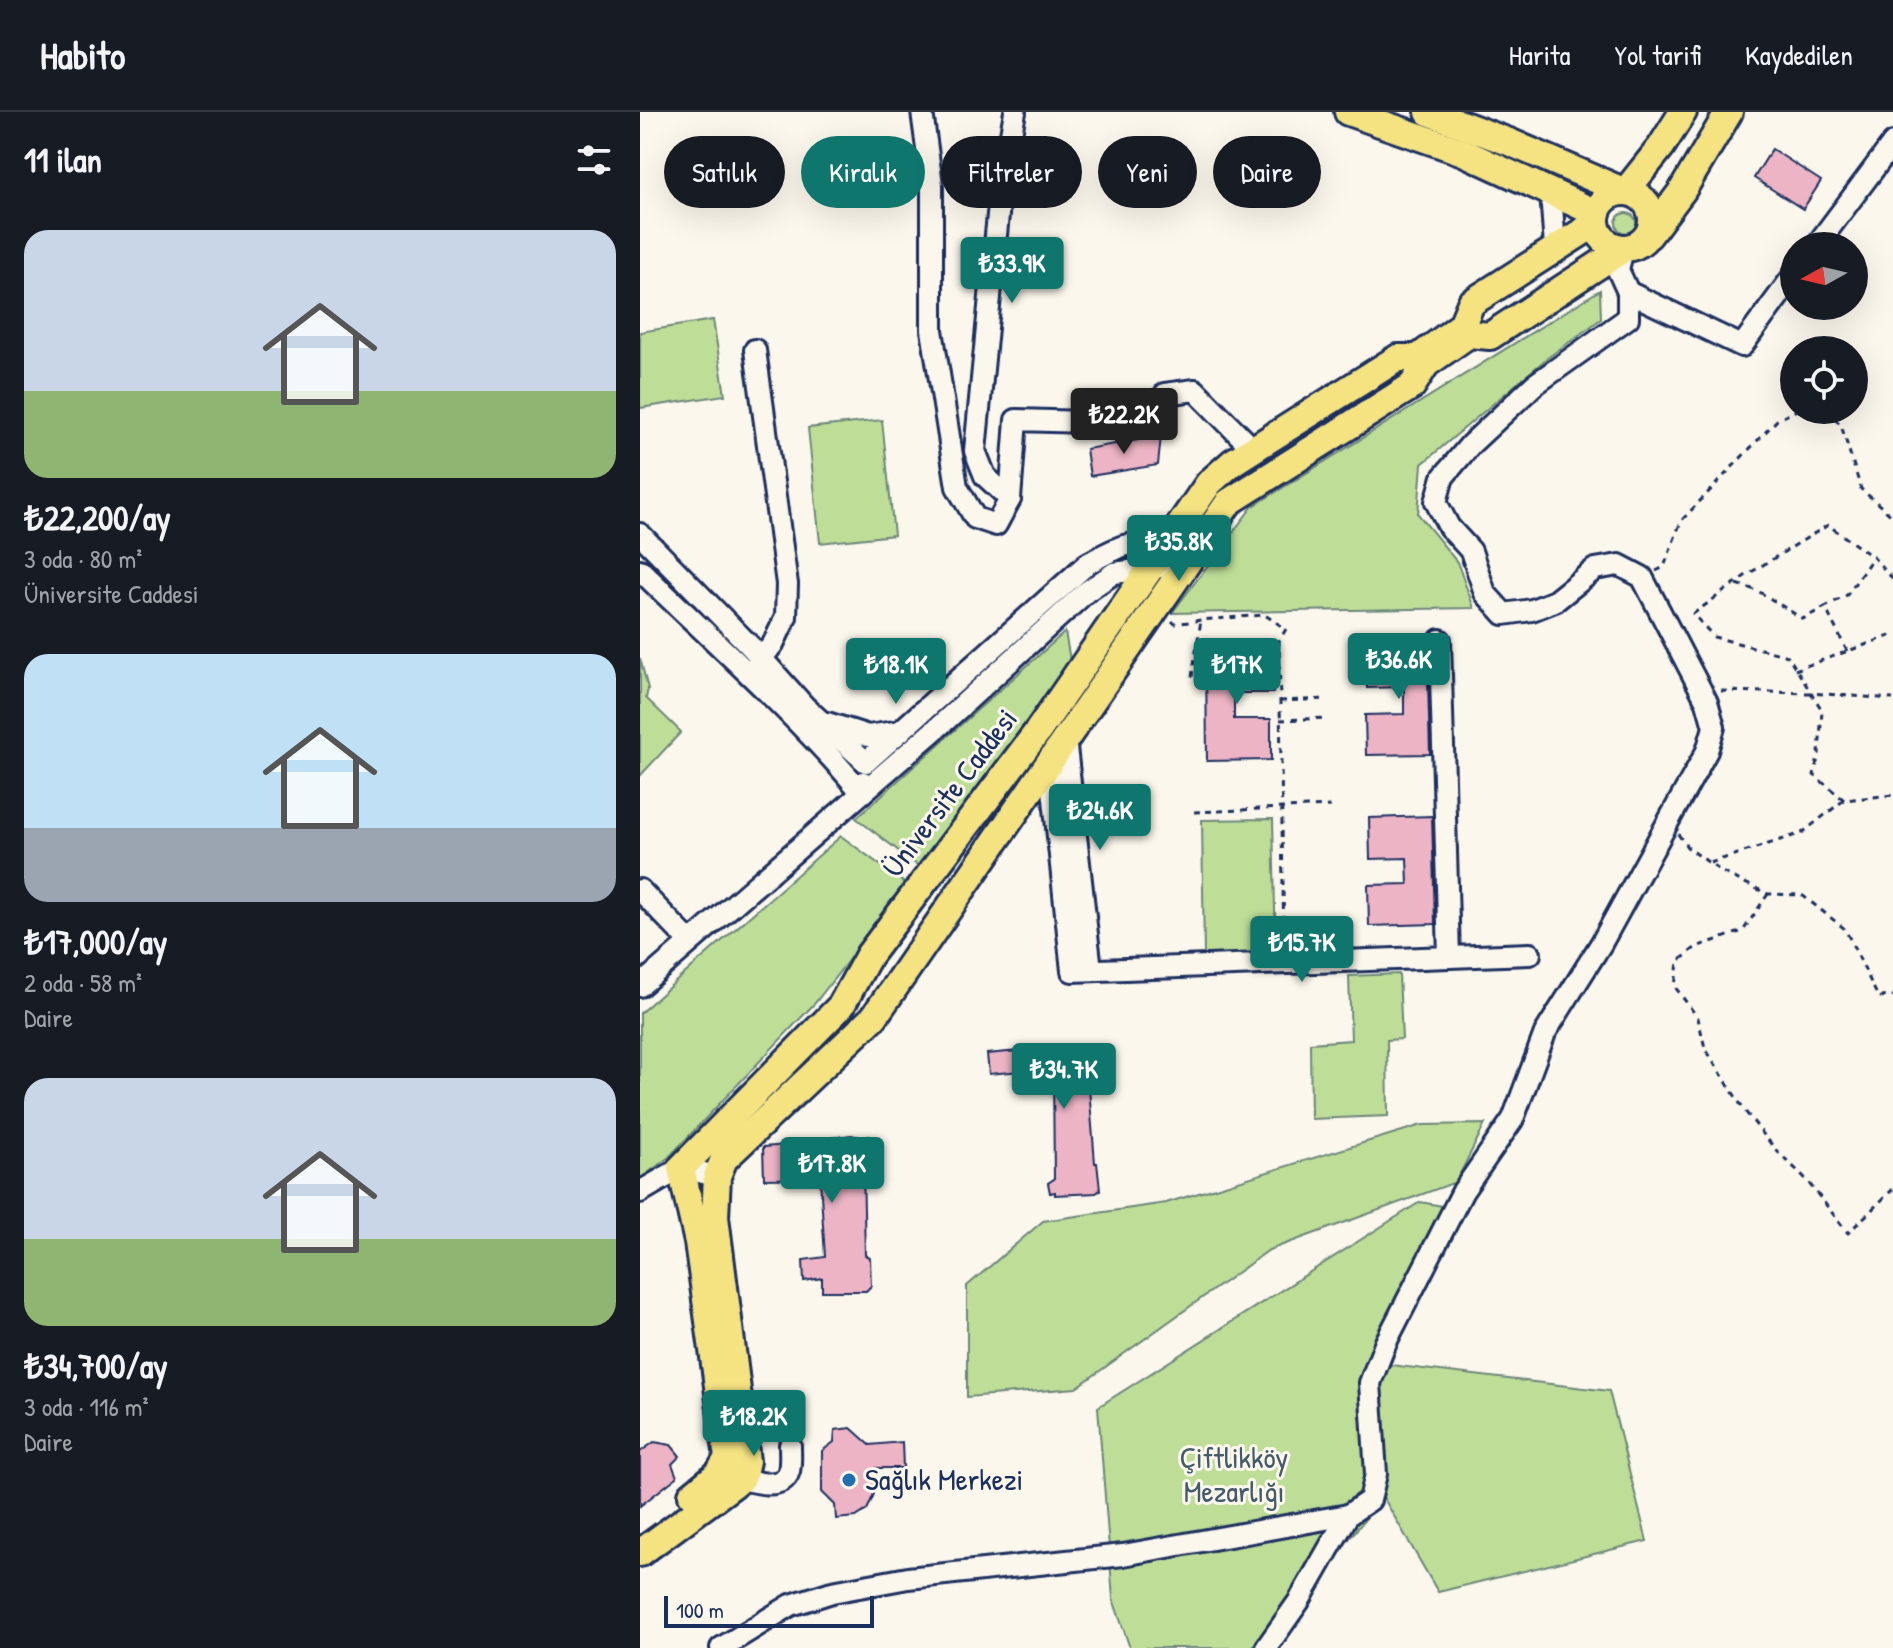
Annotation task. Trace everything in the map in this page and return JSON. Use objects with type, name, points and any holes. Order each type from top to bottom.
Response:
[{"type":"main road","points":[[1348,112],[1463,152],[1596,218]]},
{"type":"main road","points":[[1623,249],[1608,244],[1598,231],[1596,218],[1607,197],[1625,192],[1661,147],[1683,112]]},
{"type":"main road","points":[[640,1553],[746,1461],[715,1217],[717,1176],[724,1159],[874,1017],[1229,502],[1412,386],[1426,364],[1469,334],[1490,336],[1623,249],[1638,245],[1682,191],[1729,112]]},
{"type":"main road","points":[[1437,113],[1635,194],[1649,206],[1652,226],[1649,235]]},
{"type":"main road","name":"Üniversite Caddesi","points":[[681,1168],[841,1006],[869,955],[1038,731],[1161,558],[1209,483],[1233,462],[1398,358],[1418,358],[1462,325],[1471,303],[1596,218]]},
{"type":"main road","points":[[681,1168],[698,1242],[730,1476]]},
{"type":"main road","points":[[640,1534],[730,1476]]},
{"type":"street","points":[[922,112],[932,185],[932,330],[957,487],[975,518],[996,525],[1010,499],[1016,420],[1087,422]]},
{"type":"street","points":[[1010,499],[985,476],[975,451],[1000,194],[1015,112]]},
{"type":"street","points":[[1826,232],[1893,143]]},
{"type":"street","points":[[1551,193],[1555,247]]},
{"type":"street","points":[[721,1648],[791,1605],[832,1592],[908,1578],[1123,1555],[1348,1515],[1370,1500],[1376,1474],[1370,1383],[1386,1342],[1463,1191],[1513,1119],[1545,1033],[1601,944],[1707,751],[1714,727],[1701,691],[1642,577],[1619,565],[1595,569],[1555,601],[1532,610],[1504,614],[1485,593],[1471,551],[1449,527],[1436,502],[1443,477],[1471,444],[1534,385],[1628,318],[1628,292],[1618,270],[1623,249]]},
{"type":"street","points":[[1628,292],[1742,346],[1780,294]]},
{"type":"street","points":[[755,350],[787,584],[786,617],[773,644],[755,666]]},
{"type":"street","points":[[1165,394],[1195,390],[1253,449]]},
{"type":"street","points":[[640,534],[862,793]]},
{"type":"street","points":[[862,793],[866,762],[1087,564],[1120,545],[1144,542],[1161,558],[1159,603]]},
{"type":"street","points":[[640,986],[945,721],[1086,592],[1114,573],[1196,549]]},
{"type":"street","points":[[640,570],[866,762]]},
{"type":"street","points":[[1440,640],[1449,957]]},
{"type":"street","points":[[821,721],[868,736],[901,731]]},
{"type":"street","points":[[1065,738],[1091,970]]},
{"type":"street","points":[[1050,760],[1072,971],[1530,954]]},
{"type":"street","points":[[640,890],[689,941]]},
{"type":"street","points":[[640,1192],[681,1168],[717,1176]]},
{"type":"street","points":[[730,1476],[771,1484],[782,1480],[788,1473],[790,1445]]},
{"type":"street","points":[[1266,1648],[1299,1601],[1348,1515]]},
{"type":"path","points":[[1642,577],[1664,567],[1681,521],[1780,418]]},
{"type":"path","points":[[1840,424],[1861,489],[1893,517]]},
{"type":"path","points":[[1844,800],[1814,775],[1822,710],[1788,656],[1714,637],[1693,614],[1828,525],[1873,557],[1893,579]]},
{"type":"path","points":[[1736,583],[1758,591],[1803,619],[1847,595],[1873,557]]},
{"type":"path","points":[[1159,603],[1175,624],[1265,615],[1286,629],[1279,641],[1284,963]]},
{"type":"path","points":[[1825,607],[1847,651]]},
{"type":"path","points":[[1192,677],[1201,620]]},
{"type":"path","points":[[1795,670],[1893,632]]},
{"type":"path","points":[[1355,643],[1440,640]]},
{"type":"path","points":[[1701,691],[1810,693],[1893,699]]},
{"type":"path","points":[[1280,701],[1328,699]]},
{"type":"path","points":[[1280,720],[1328,718]]},
{"type":"path","points":[[1710,863],[1802,833],[1844,800],[1893,795]]},
{"type":"path","points":[[1194,812],[1330,806]]},
{"type":"path","points":[[1668,821],[1687,847],[1722,872],[1768,894],[1802,895],[1845,929],[1878,997],[1893,996]]},
{"type":"path","points":[[1768,894],[1743,931],[1696,947],[1678,962],[1675,987],[1698,1018],[1705,1048],[1744,1110],[1776,1150],[1804,1177],[1848,1233],[1893,1189]]},
{"type":"green space","points":[[1622,213],[1630,213],[1636,223],[1630,233],[1622,233],[1616,227],[1616,219]]},
{"type":"green space","points":[[1600,290],[1601,319],[1546,359],[1422,464],[1418,514],[1457,562],[1474,608],[1172,613],[1252,507]]},
{"type":"green space","points":[[713,320],[725,395],[640,408],[640,332]]},
{"type":"green space","points":[[882,420],[894,535],[820,543],[808,428]]},
{"type":"green space","points":[[1065,632],[1070,660],[921,868],[856,818]]},
{"type":"green space","points":[[640,658],[648,689],[646,698],[681,732],[640,776]]},
{"type":"green space","points":[[1273,819],[1276,955],[1204,956],[1202,820]]},
{"type":"green space","points":[[841,836],[907,885],[815,1003],[669,1157],[640,1179],[640,1013]]},
{"type":"green space","points":[[1399,974],[1402,1039],[1387,1040],[1388,1116],[1311,1119],[1310,1043],[1351,1040],[1349,976]]},
{"type":"green space","points":[[1485,1124],[1456,1182],[1269,1250],[1076,1388],[967,1397],[967,1286],[1043,1221],[1166,1203],[1422,1125]]},
{"type":"green space","name":"Çiftlikköy Mezarlığı","points":[[1420,1202],[1454,1208],[1390,1365],[1609,1391],[1647,1541],[1438,1592],[1383,1497],[1261,1648],[1130,1648],[1113,1599],[1098,1407]]},
{"type":"building","points":[[1772,149],[1821,181],[1803,209],[1754,178]]},
{"type":"building","points":[[1161,436],[1158,465],[1090,476],[1086,449]]},
{"type":"building","points":[[1427,646],[1430,754],[1366,755],[1365,715],[1404,714],[1404,687],[1367,688],[1366,647]]},
{"type":"building","points":[[1206,652],[1273,652],[1273,693],[1234,693],[1234,719],[1271,719],[1271,760],[1207,761]]},
{"type":"building","points":[[1432,816],[1435,924],[1369,926],[1368,885],[1408,884],[1407,858],[1370,859],[1369,818]]},
{"type":"building","points":[[1096,1044],[1098,1062],[1087,1063],[1100,1190],[1096,1193],[1055,1195],[1055,1192],[1050,1193],[1048,1183],[1054,1179],[1053,1068],[989,1074],[987,1054]]},
{"type":"building","points":[[869,1136],[874,1140],[873,1157],[865,1157],[863,1169],[865,1255],[870,1258],[871,1286],[866,1291],[822,1291],[822,1278],[804,1281],[803,1260],[825,1257],[820,1178],[764,1179],[763,1147],[828,1142],[831,1138]]},
{"type":"building","name":"Sağlık Merkezi","points":[[851,1428],[870,1445],[902,1442],[903,1468],[876,1468],[874,1494],[867,1510],[856,1517],[836,1519],[835,1505],[822,1492],[822,1451],[834,1442],[835,1430]]},
{"type":"building","points":[[654,1442],[671,1445],[680,1456],[672,1464],[677,1477],[640,1506],[640,1452]]},
{"type":"place","name":"Sağlık Merkezi","points":[[849,1480]]}]
